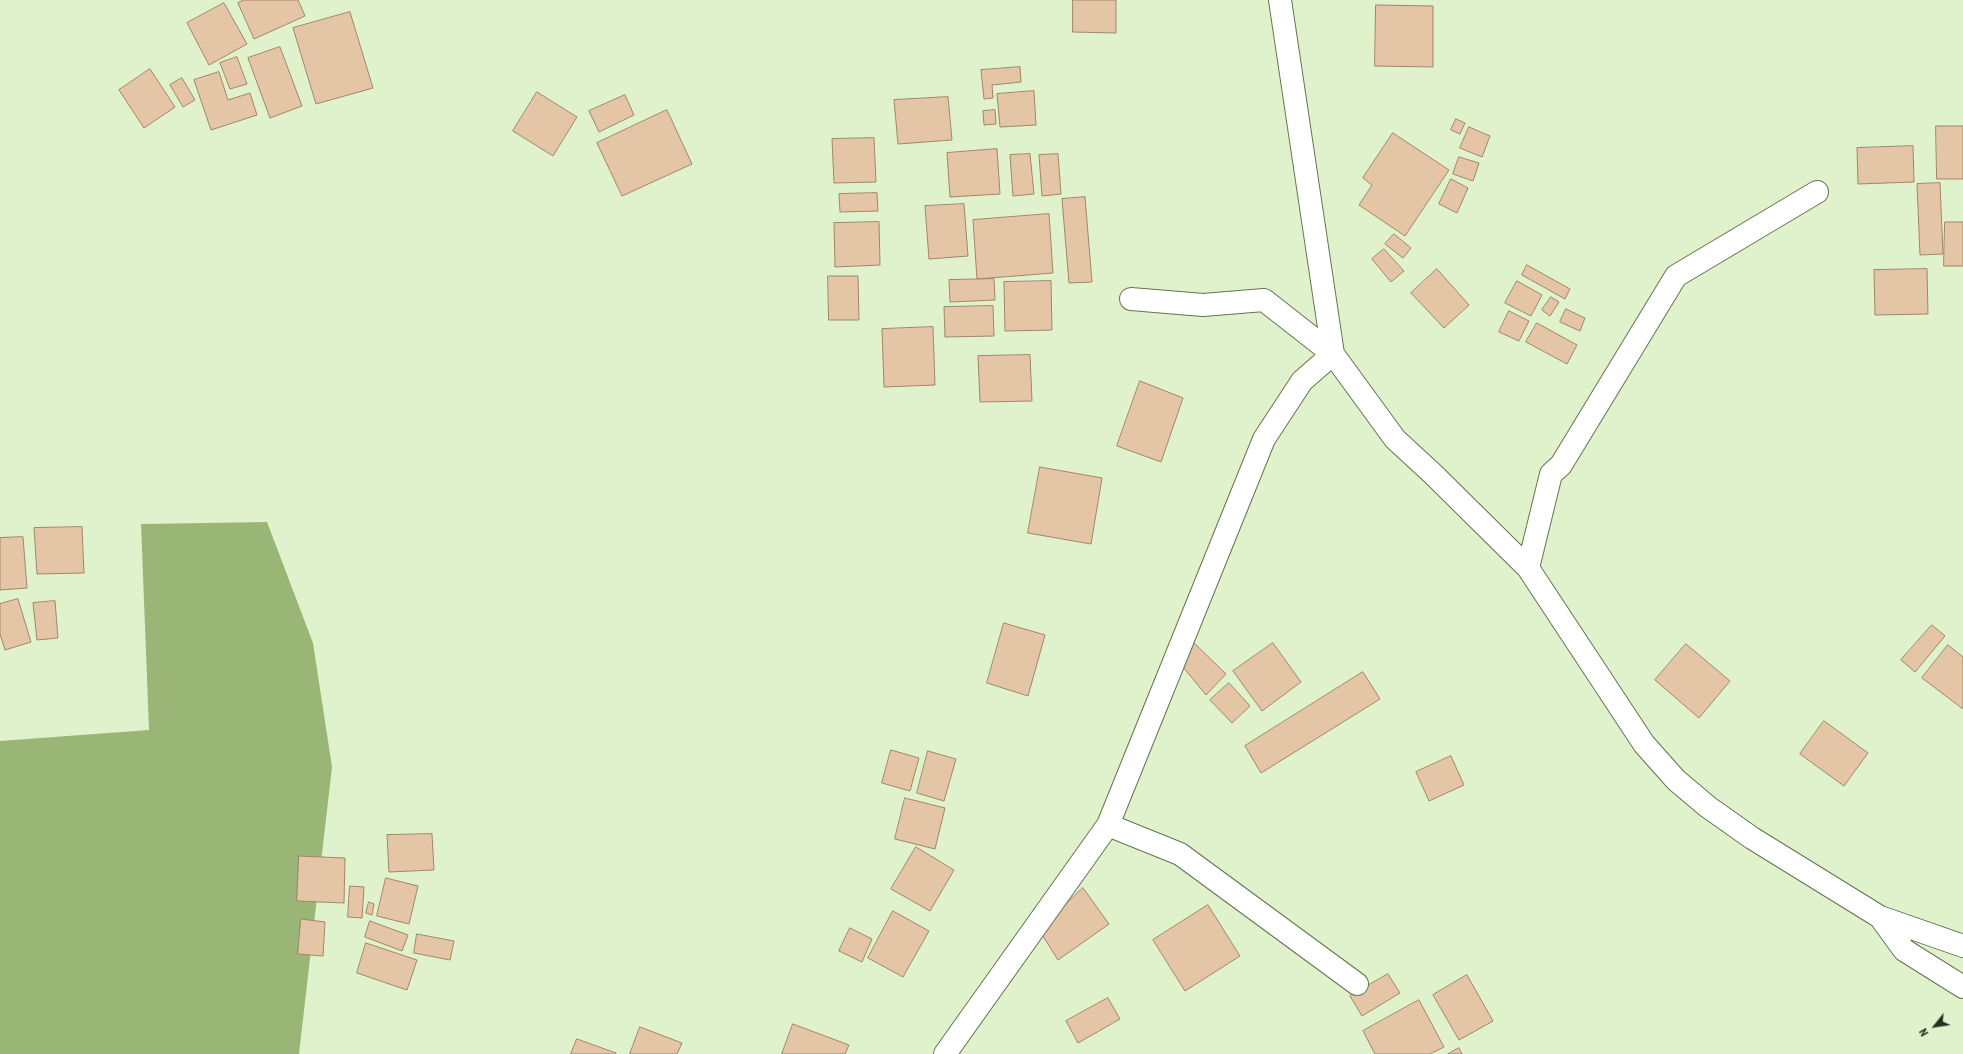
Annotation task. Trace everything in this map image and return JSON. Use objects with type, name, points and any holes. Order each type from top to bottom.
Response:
[{"type":"street","points":[[1280,0],[1333,354]]},
{"type":"street","points":[[1528,568],[1551,474],[1561,465],[1676,276],[1817,192]]},
{"type":"street","points":[[1131,299],[1203,305],[1264,300],[1333,354],[1395,440],[1434,475],[1528,568],[1644,744],[1676,780],[1708,807],[1752,838],[1880,917],[1963,946]]},
{"type":"street","points":[[945,1054],[1108,825],[1264,439],[1302,381],[1333,354]]},
{"type":"street","points":[[1108,825],[1180,854],[1357,984]]},
{"type":"street","points":[[1880,917],[1904,950],[1963,988]]},
{"type":"green space","points":[[267,522],[313,643],[332,767],[299,1054],[0,1054],[0,741],[149,730],[141,524]]},
{"type":"building","points":[[244,0],[298,0],[305,16],[254,39],[238,3]]},
{"type":"building","points":[[1073,0],[1116,0],[1116,33],[1073,32]]},
{"type":"building","points":[[224,3],[247,44],[209,65],[187,23]]},
{"type":"building","points":[[1376,5],[1433,6],[1433,67],[1375,66]]},
{"type":"building","points":[[350,12],[373,88],[316,104],[293,28]]},
{"type":"building","points":[[280,47],[302,106],[270,118],[248,58]]},
{"type":"building","points":[[237,57],[247,84],[230,89],[220,63]]},
{"type":"building","points":[[1020,67],[1021,82],[992,85],[993,98],[984,99],[981,70]]},
{"type":"building","points":[[150,69],[175,107],[144,128],[119,90]]},
{"type":"building","points":[[219,72],[228,100],[250,93],[257,115],[211,130],[194,80]]},
{"type":"building","points":[[182,78],[195,100],[183,107],[170,85]]},
{"type":"building","points":[[1034,91],[1036,125],[1000,127],[997,94]]},
{"type":"building","points":[[537,92],[577,117],[553,156],[513,131]]},
{"type":"building","points":[[625,95],[634,115],[599,132],[589,111]]},
{"type":"building","points":[[948,97],[952,140],[898,144],[894,100]]},
{"type":"building","points":[[667,110],[692,164],[622,196],[597,143]]},
{"type":"building","points":[[995,110],[996,124],[984,125],[983,111]]},
{"type":"building","points":[[1456,119],[1465,123],[1460,134],[1451,130]]},
{"type":"building","points":[[1936,126],[1963,126],[1963,179],[1937,179]]},
{"type":"building","points":[[1469,127],[1490,136],[1482,157],[1460,148]]},
{"type":"building","points":[[1393,133],[1449,170],[1405,236],[1359,205],[1372,185],[1363,178]]},
{"type":"building","points":[[874,138],[876,182],[834,183],[832,139]]},
{"type":"building","points":[[1913,146],[1914,182],[1858,184],[1857,148]]},
{"type":"building","points":[[997,149],[1000,194],[950,197],[947,153]]},
{"type":"building","points":[[1030,154],[1034,194],[1013,196],[1010,155]]},
{"type":"building","points":[[1058,154],[1061,194],[1042,196],[1039,155]]},
{"type":"building","points":[[1459,157],[1479,163],[1473,181],[1453,174]]},
{"type":"building","points":[[1451,179],[1468,188],[1457,213],[1439,204]]},
{"type":"building","points":[[1940,183],[1943,254],[1920,255],[1917,184]]},
{"type":"building","points":[[877,193],[878,211],[840,212],[839,194]]},
{"type":"building","points":[[1085,197],[1092,282],[1069,283],[1062,199]]},
{"type":"building","points":[[964,204],[968,256],[929,259],[925,206]]},
{"type":"building","points":[[1049,214],[1053,273],[977,279],[973,220]]},
{"type":"building","points":[[879,222],[880,265],[835,267],[834,223]]},
{"type":"building","points":[[1945,222],[1963,222],[1963,266],[1944,266]]},
{"type":"building","points":[[1394,234],[1411,248],[1403,258],[1385,244]]},
{"type":"building","points":[[1384,249],[1404,271],[1391,282],[1372,259]]},
{"type":"building","points":[[1527,265],[1570,289],[1565,299],[1522,275]]},
{"type":"building","points":[[1437,269],[1469,305],[1444,328],[1411,293]]},
{"type":"building","points":[[1927,269],[1928,314],[1875,315],[1874,270]]},
{"type":"building","points":[[828,276],[858,276],[859,320],[829,320]]},
{"type":"building","points":[[994,279],[995,300],[950,302],[949,280]]},
{"type":"building","points":[[1051,281],[1052,330],[1005,331],[1004,282]]},
{"type":"building","points":[[1517,281],[1542,295],[1531,316],[1505,303]]},
{"type":"building","points":[[1551,297],[1559,302],[1550,316],[1542,310]]},
{"type":"building","points":[[993,306],[994,336],[945,337],[944,307]]},
{"type":"building","points":[[1566,309],[1585,318],[1580,331],[1560,322]]},
{"type":"building","points":[[1509,311],[1529,321],[1519,341],[1499,332]]},
{"type":"building","points":[[1537,323],[1577,345],[1567,364],[1526,342]]},
{"type":"building","points":[[933,327],[935,385],[884,387],[882,329]]},
{"type":"building","points":[[1030,355],[1032,401],[980,402],[978,356]]},
{"type":"building","points":[[1140,381],[1183,398],[1161,462],[1117,446]]},
{"type":"building","points":[[1040,467],[1102,478],[1091,544],[1028,533]]},
{"type":"building","points":[[82,527],[84,573],[37,574],[34,528]]},
{"type":"building","points":[[23,537],[27,588],[0,590],[0,538]]},
{"type":"building","points":[[18,599],[31,642],[5,650],[0,634],[0,604]]},
{"type":"building","points":[[55,601],[58,638],[37,640],[33,603]]},
{"type":"building","points":[[1004,623],[1045,635],[1028,696],[987,683]]},
{"type":"building","points":[[1932,625],[1945,636],[1915,672],[1901,660]]},
{"type":"building","points":[[1192,641],[1226,674],[1206,695],[1183,667]]},
{"type":"building","points":[[1273,643],[1301,682],[1262,711],[1233,671]]},
{"type":"building","points":[[1686,644],[1730,681],[1699,718],[1655,680]]},
{"type":"building","points":[[1948,645],[1963,657],[1963,709],[1922,678]]},
{"type":"building","points":[[1363,672],[1380,699],[1261,773],[1245,746]]},
{"type":"building","points":[[1229,683],[1250,706],[1232,723],[1210,700]]},
{"type":"building","points":[[1824,721],[1868,753],[1844,786],[1800,754]]},
{"type":"building","points":[[891,750],[919,758],[910,791],[882,783]]},
{"type":"building","points":[[928,751],[956,759],[944,801],[917,793]]},
{"type":"building","points":[[1451,756],[1464,785],[1429,801],[1416,772]]},
{"type":"building","points":[[905,798],[945,808],[935,849],[895,839]]},
{"type":"building","points":[[432,834],[434,870],[389,872],[387,835]]},
{"type":"building","points":[[916,847],[954,870],[930,911],[891,889]]},
{"type":"building","points":[[299,856],[345,858],[344,903],[297,901]]},
{"type":"building","points":[[386,878],[418,886],[409,924],[377,916]]},
{"type":"building","points":[[350,886],[364,887],[362,918],[348,917]]},
{"type":"building","points":[[1083,888],[1109,924],[1058,960],[1039,930]]},
{"type":"building","points":[[369,902],[374,904],[372,915],[366,913]]},
{"type":"building","points":[[1208,905],[1240,956],[1185,991],[1153,940]]},
{"type":"building","points":[[893,911],[929,931],[903,977],[868,958]]},
{"type":"building","points":[[301,919],[325,922],[323,956],[298,954]]},
{"type":"building","points":[[370,921],[408,935],[402,951],[365,937]]},
{"type":"building","points":[[850,928],[872,939],[862,962],[839,951]]},
{"type":"building","points":[[417,934],[454,941],[450,960],[414,953]]},
{"type":"building","points":[[366,943],[417,960],[407,990],[357,973]]},
{"type":"building","points":[[1388,974],[1400,993],[1362,1016],[1350,996]]},
{"type":"building","points":[[1467,975],[1493,1021],[1459,1040],[1433,995]]},
{"type":"building","points":[[1108,998],[1120,1019],[1078,1043],[1066,1021]]},
{"type":"building","points":[[1419,1000],[1444,1047],[1430,1054],[1375,1054],[1363,1031]]},
{"type":"building","points":[[793,1024],[849,1045],[845,1054],[782,1054]]},
{"type":"building","points":[[640,1027],[682,1043],[677,1054],[630,1054]]},
{"type":"building","points":[[577,1039],[616,1053],[616,1054],[571,1054]]},
{"type":"building","points":[[1459,1048],[1462,1054],[1448,1054]]}]
